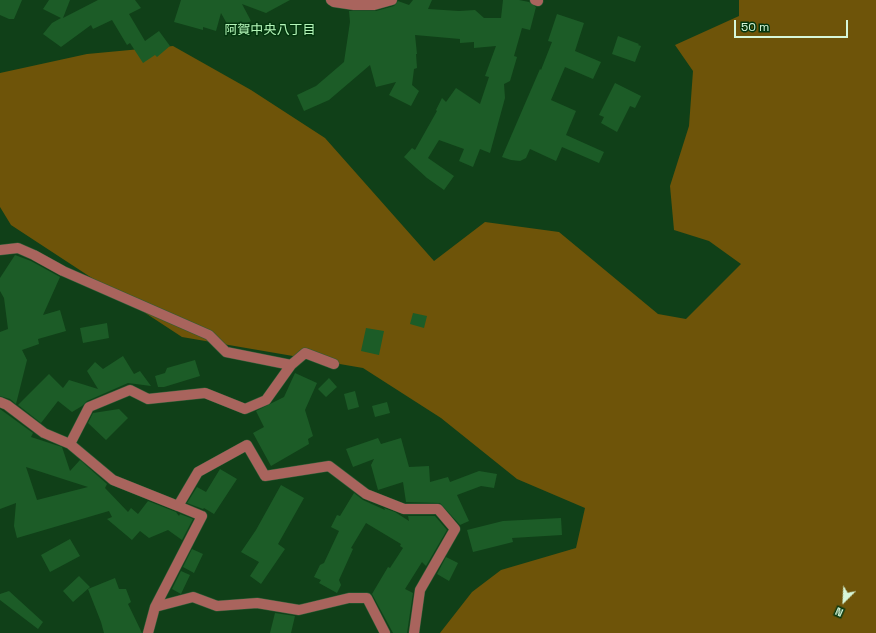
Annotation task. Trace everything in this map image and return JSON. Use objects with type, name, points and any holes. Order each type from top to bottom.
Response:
[{"type":"street","points":[[331,0],[334,2],[354,5],[374,5],[392,0]]},
{"type":"street","points":[[0,250],[18,248],[34,255],[63,272],[209,335],[226,352],[291,365]]},
{"type":"street","points":[[70,444],[89,407],[130,390],[148,399],[205,393],[245,409],[266,400],[291,365],[305,353],[334,364]]},
{"type":"street","points":[[0,402],[7,405],[44,433],[70,444],[113,480],[202,516],[155,607],[148,633]]},
{"type":"street","points":[[178,506],[198,472],[247,445],[266,476],[329,466],[366,494],[404,509],[438,509],[455,529],[420,590],[414,633]]},
{"type":"street","points":[[155,607],[193,597],[217,606],[257,603],[299,610],[349,598],[367,598],[385,633]]},
{"type":"shaded area","points":[[739,0],[876,0],[876,633],[440,633],[472,592],[501,570],[576,548],[585,508],[517,479],[441,418],[363,368],[182,337],[11,225],[0,207],[0,73],[87,54],[173,46],[251,90],[325,138],[434,261],[485,222],[559,232],[658,314],[686,319],[741,264],[709,241],[674,230],[670,186],[689,126],[693,71],[675,45],[739,16]]},
{"type":"building","points":[[0,0],[22,0],[14,19],[9,19],[0,15]]},
{"type":"building","points":[[49,0],[70,0],[63,18],[98,0],[135,0],[141,8],[129,14],[145,41],[159,31],[170,46],[157,57],[155,55],[143,63],[130,43],[127,45],[112,20],[93,29],[91,25],[61,47],[43,34],[52,23],[61,18],[43,9]]},
{"type":"building","points":[[181,0],[290,0],[266,13],[242,4],[251,21],[231,31],[221,13],[216,31],[203,27],[203,30],[174,22]]},
{"type":"building","points":[[413,0],[432,0],[428,9],[459,11],[475,10],[484,18],[501,18],[503,0],[519,0],[529,2],[536,7],[530,30],[522,28],[514,56],[517,57],[510,81],[504,84],[505,98],[490,153],[480,149],[473,167],[459,161],[464,149],[439,140],[428,158],[454,176],[444,190],[427,178],[404,157],[412,148],[415,150],[437,111],[436,110],[442,98],[446,102],[456,88],[480,104],[489,77],[485,76],[496,46],[474,48],[474,42],[460,43],[460,39],[415,35],[417,68],[414,69],[412,85],[419,91],[411,106],[389,95],[396,82],[376,87],[370,65],[329,100],[304,111],[297,95],[316,86],[344,62],[350,22],[349,11],[376,11],[394,6],[398,1],[409,5]]},
{"type":"building","points":[[557,14],[584,23],[575,51],[601,62],[593,79],[565,67],[551,100],[576,111],[566,135],[604,152],[599,163],[562,147],[556,161],[530,149],[526,158],[520,161],[502,157],[552,42],[548,41]]},
{"type":"building","points":[[618,36],[641,46],[635,62],[612,54]]},
{"type":"building","points":[[615,83],[641,96],[635,108],[630,106],[617,132],[601,123],[604,117],[599,115]]},
{"type":"building","points":[[15,255],[31,261],[60,277],[43,315],[60,310],[66,331],[38,339],[39,344],[22,350],[27,360],[16,404],[10,399],[0,396],[0,332],[8,329],[4,298],[0,291],[0,278]]},
{"type":"building","points":[[413,313],[427,316],[424,328],[410,324]]},
{"type":"building","points":[[107,323],[109,338],[83,343],[80,328]]},
{"type":"building","points":[[366,328],[384,331],[379,355],[361,351]]},
{"type":"building","points":[[123,356],[134,374],[140,371],[151,386],[128,383],[87,401],[72,412],[58,401],[41,423],[18,405],[49,374],[63,388],[69,380],[98,389],[87,371],[95,362],[103,369]]},
{"type":"building","points":[[195,360],[200,376],[164,387],[158,387],[155,376],[165,373],[167,368]]},
{"type":"building","points":[[295,373],[317,383],[305,410],[313,436],[308,439],[309,444],[271,466],[253,433],[264,427],[256,411],[284,397]]},
{"type":"building","points":[[329,378],[337,387],[326,397],[318,389]]},
{"type":"building","points":[[355,391],[359,407],[348,410],[344,394]]},
{"type":"building","points":[[387,402],[390,413],[375,417],[372,406]]},
{"type":"building","points":[[0,409],[33,433],[31,437],[62,447],[70,471],[80,460],[107,484],[105,488],[128,512],[131,508],[138,514],[148,501],[176,512],[179,516],[180,514],[193,519],[182,540],[168,530],[149,538],[140,531],[132,540],[107,519],[112,517],[109,511],[17,538],[14,526],[16,503],[0,509]],"holes":[[[26,467],[88,487],[37,500]]]},
{"type":"building","points":[[119,409],[128,418],[106,440],[88,423],[93,413]]},
{"type":"building","points":[[378,438],[381,444],[401,438],[409,467],[429,466],[430,482],[448,477],[450,482],[479,471],[497,474],[494,488],[481,486],[457,495],[469,521],[460,525],[440,503],[406,502],[403,482],[378,490],[371,465],[374,459],[353,467],[346,449]]},
{"type":"building","points":[[220,469],[237,479],[214,514],[204,508],[203,509],[187,503],[197,487],[206,492]]},
{"type":"building","points":[[281,485],[304,498],[278,544],[285,549],[261,584],[250,576],[259,562],[241,552],[256,530]]},
{"type":"building","points":[[354,493],[363,500],[385,510],[384,508],[395,512],[409,521],[408,516],[435,516],[447,530],[426,566],[422,562],[405,589],[413,593],[407,633],[393,633],[372,594],[388,567],[390,568],[403,548],[400,546],[401,544],[366,523],[351,548],[353,549],[339,580],[341,585],[337,593],[319,583],[321,580],[314,577],[320,565],[324,563],[339,531],[331,527],[337,515],[340,516]]},
{"type":"building","points":[[561,518],[562,535],[512,538],[513,542],[473,552],[467,530],[503,521]]},
{"type":"building","points":[[70,539],[80,556],[50,572],[41,555]]},
{"type":"building","points":[[192,549],[203,554],[194,573],[183,567]]},
{"type":"building","points":[[446,557],[458,563],[449,581],[437,574]]},
{"type":"building","points":[[181,571],[190,575],[181,594],[172,589]]},
{"type":"building","points":[[79,576],[90,587],[73,602],[63,591]]},
{"type":"building","points":[[115,578],[119,589],[126,589],[131,602],[128,604],[142,633],[104,633],[88,589]]},
{"type":"building","points":[[9,591],[43,622],[38,629],[0,600],[0,594]]},
{"type":"building","points":[[275,613],[295,616],[291,633],[270,633]]},
{"type":"district","name":"阿賀中央八丁目","points":[[270,30]]}]
